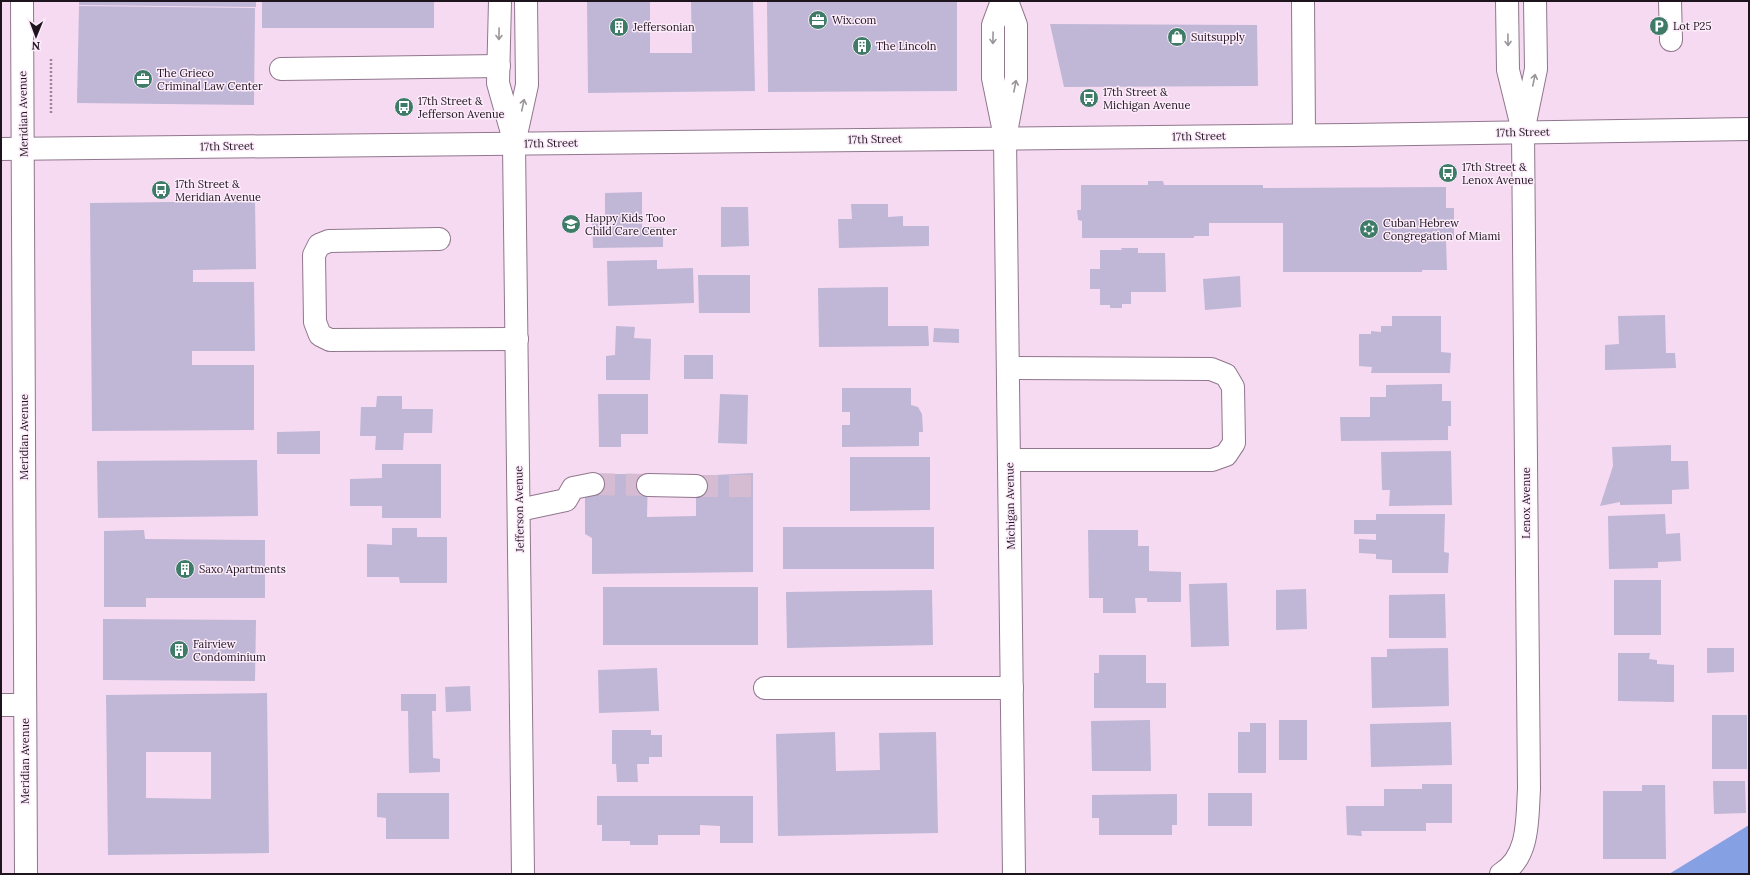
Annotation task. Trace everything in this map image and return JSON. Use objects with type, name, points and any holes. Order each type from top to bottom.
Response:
[{"type":"street","name":"Meridian Avenue","points":[[22,1],[26,874]]},
{"type":"street","name":"Jefferson Avenue","points":[[500,1],[498,83],[514,144]]},
{"type":"street","name":"Jefferson Avenue","points":[[523,874],[514,144],[527,85],[526,1]]},
{"type":"street","name":"Michigan Avenue","points":[[1002,1],[993,25],[993,78],[1005,138],[1014,874]]},
{"type":"street","name":"Michigan Avenue","points":[[1005,138],[1016,79],[1016,25],[1006,1]]},
{"type":"street","points":[[1303,1],[1304,135]]},
{"type":"street","name":"Lenox Avenue","points":[[1507,1],[1508,70],[1524,132]]},
{"type":"street","name":"Lenox Avenue","points":[[1505,872],[1520,855],[1526,830],[1529,789],[1524,132],[1536,69],[1535,1]]},
{"type":"street","points":[[1670,1],[1671,40]]},
{"type":"street","points":[[281,69],[499,66]]},
{"type":"street","name":"17th Street","points":[[1,149],[1749,129]]},
{"type":"street","points":[[439,239],[329,241],[319,245],[314,254],[315,322],[320,335],[330,340],[517,339]]},
{"type":"street","points":[[1009,368],[1211,369],[1226,375],[1233,387],[1234,443],[1226,455],[1212,460],[1010,460]]},
{"type":"street","points":[[519,510],[566,500],[573,488],[593,484]]},
{"type":"street","points":[[648,485],[696,486]]},
{"type":"street","points":[[765,688],[1012,688]]},
{"type":"street","points":[[1,705],[25,706]]},
{"type":"water","points":[[1749,825],[1749,874],[1669,874]]},
{"type":"building","points":[[79,1],[256,1],[256,7],[79,5]]},
{"type":"building","points":[[262,1],[434,1],[434,28],[262,28]]},
{"type":"building","name":"Jeffersonian","points":[[587,1],[650,1],[650,53],[692,53],[691,1],[753,1],[755,91],[588,93]]},
{"type":"building","name":"The Lincoln","points":[[767,1],[957,1],[957,91],[768,92]]},
{"type":"building","points":[[79,6],[255,8],[254,105],[77,103]]},
{"type":"building","points":[[1050,24],[1257,25],[1258,86],[1064,87]]},
{"type":"building","name":"Cuban Hebrew Congregation of Miami","points":[[1148,181],[1163,181],[1164,185],[1263,185],[1263,188],[1446,187],[1446,208],[1454,208],[1454,241],[1446,241],[1447,270],[1422,270],[1422,272],[1283,272],[1283,223],[1209,223],[1209,236],[1194,236],[1194,238],[1082,238],[1082,221],[1078,220],[1077,210],[1081,210],[1081,185],[1148,185]]},
{"type":"building","points":[[642,192],[642,227],[663,227],[663,247],[593,248],[592,216],[605,216],[605,193]]},
{"type":"building","points":[[255,201],[256,269],[193,270],[193,282],[254,282],[255,351],[192,351],[192,365],[254,365],[254,430],[92,431],[90,203]]},
{"type":"building","points":[[851,204],[888,204],[888,217],[903,216],[903,226],[929,226],[929,246],[839,248],[838,219],[852,219]]},
{"type":"building","points":[[721,207],[748,207],[749,246],[721,247]]},
{"type":"building","points":[[1121,248],[1138,248],[1138,253],[1165,253],[1166,292],[1131,292],[1131,304],[1122,304],[1122,308],[1110,308],[1110,305],[1100,305],[1100,289],[1090,289],[1090,269],[1100,269],[1100,250],[1122,250]]},
{"type":"building","points":[[657,260],[657,269],[693,268],[694,303],[608,306],[607,261]]},
{"type":"building","points":[[698,275],[750,275],[750,313],[699,313]]},
{"type":"building","points":[[1240,276],[1241,307],[1205,310],[1203,279]]},
{"type":"building","points":[[888,287],[888,326],[928,326],[929,346],[819,347],[818,288]]},
{"type":"building","points":[[1665,315],[1666,353],[1675,353],[1676,368],[1605,370],[1605,345],[1619,344],[1618,316]]},
{"type":"building","points":[[1392,316],[1441,316],[1441,352],[1451,353],[1450,373],[1371,373],[1372,367],[1359,366],[1359,334],[1371,334],[1371,331],[1381,332],[1381,326],[1392,326]]},
{"type":"building","points":[[616,326],[635,327],[634,338],[651,339],[650,380],[606,380],[606,356],[615,355]]},
{"type":"building","points":[[934,328],[959,329],[959,343],[933,342]]},
{"type":"building","points":[[684,355],[713,355],[713,379],[684,379]]},
{"type":"building","points":[[1442,384],[1442,401],[1451,401],[1451,426],[1448,426],[1448,440],[1341,441],[1340,417],[1370,417],[1370,397],[1386,397],[1386,385]]},
{"type":"building","points":[[842,388],[911,388],[911,405],[918,407],[922,414],[923,432],[919,432],[919,446],[842,447],[842,425],[850,425],[850,412],[842,412]]},
{"type":"building","points":[[598,394],[648,394],[648,434],[621,434],[621,447],[599,447]]},
{"type":"building","points":[[720,394],[748,395],[747,444],[718,443]]},
{"type":"building","points":[[377,396],[402,396],[402,409],[433,409],[432,433],[404,433],[403,450],[375,450],[376,436],[360,436],[361,407],[376,407]]},
{"type":"building","points":[[320,431],[320,454],[277,454],[277,432]]},
{"type":"building","points":[[1671,445],[1671,461],[1688,461],[1689,489],[1672,490],[1672,504],[1620,505],[1620,502],[1600,506],[1613,466],[1612,447]]},
{"type":"building","points":[[1451,451],[1452,505],[1389,506],[1390,490],[1382,490],[1381,452]]},
{"type":"building","points":[[850,457],[930,457],[930,510],[850,511]]},
{"type":"building","points":[[257,460],[258,516],[98,518],[97,461]]},
{"type":"building","points":[[382,464],[441,464],[441,518],[382,518],[382,506],[350,506],[350,479],[382,478]]},
{"type":"building","points":[[753,473],[753,572],[592,574],[592,538],[585,534],[585,491],[593,474],[648,474],[647,517],[696,516],[696,476]]},
{"type":"building","points":[[1376,514],[1445,514],[1444,552],[1449,553],[1448,573],[1392,573],[1392,560],[1376,559],[1376,554],[1359,553],[1359,539],[1376,540],[1376,534],[1354,534],[1354,520],[1376,520]]},
{"type":"building","points":[[1665,514],[1666,534],[1680,533],[1681,561],[1658,562],[1658,568],[1609,569],[1608,516]]},
{"type":"building","points":[[783,527],[934,527],[934,569],[783,569]]},
{"type":"building","points":[[392,528],[417,528],[417,537],[447,537],[447,583],[400,583],[399,577],[367,577],[367,544],[392,545]]},
{"type":"building","name":"Saxo Apartments","points":[[144,530],[145,539],[265,540],[265,598],[146,598],[146,607],[104,607],[104,531]]},
{"type":"building","points":[[1088,530],[1138,530],[1138,546],[1149,546],[1149,571],[1181,572],[1181,602],[1147,602],[1147,598],[1135,598],[1136,613],[1103,613],[1103,598],[1089,598]]},
{"type":"building","points":[[1614,580],[1661,580],[1661,635],[1614,635]]},
{"type":"building","points":[[1227,583],[1229,646],[1191,647],[1189,584]]},
{"type":"building","points":[[603,587],[758,587],[758,645],[603,645]]},
{"type":"building","points":[[1306,589],[1307,629],[1276,630],[1276,590]]},
{"type":"building","points":[[932,590],[933,645],[787,648],[786,592]]},
{"type":"building","points":[[1445,594],[1446,638],[1389,638],[1389,595]]},
{"type":"building","name":"Fairview Condominium","points":[[103,619],[256,620],[255,681],[103,680]]},
{"type":"building","points":[[1448,648],[1449,706],[1372,708],[1371,657],[1387,657],[1387,649]]},
{"type":"building","points":[[1707,648],[1734,648],[1734,672],[1707,673]]},
{"type":"building","points":[[1618,653],[1650,653],[1649,659],[1657,660],[1657,664],[1674,665],[1674,702],[1618,701]]},
{"type":"building","points":[[1099,655],[1146,655],[1146,683],[1166,683],[1166,708],[1094,708],[1094,673],[1099,673]]},
{"type":"building","points":[[657,668],[659,711],[599,713],[598,670]]},
{"type":"building","points":[[470,686],[471,711],[446,712],[445,687]]},
{"type":"building","points":[[267,693],[269,853],[108,855],[106,695]],"holes":[[[146,752],[211,752],[211,799],[146,798]]]},
{"type":"building","points":[[401,694],[436,694],[436,711],[432,711],[433,758],[440,759],[440,772],[409,773],[408,711],[401,711]]},
{"type":"building","points":[[1712,715],[1747,715],[1747,769],[1712,769]]},
{"type":"building","points":[[1150,720],[1151,771],[1092,771],[1091,721]]},
{"type":"building","points":[[1279,720],[1307,720],[1307,760],[1279,760]]},
{"type":"building","points":[[1451,722],[1452,765],[1371,767],[1370,724]]},
{"type":"building","points":[[1250,723],[1266,723],[1266,773],[1238,773],[1238,732],[1250,732]]},
{"type":"building","points":[[612,730],[651,730],[651,735],[662,735],[662,757],[649,757],[649,764],[637,764],[638,782],[617,782],[616,764],[612,764]]},
{"type":"building","points":[[835,732],[836,771],[880,770],[879,733],[936,732],[938,833],[778,836],[776,734]]},
{"type":"building","points":[[1713,781],[1745,781],[1746,813],[1714,814]]},
{"type":"building","points":[[1422,784],[1452,784],[1452,823],[1426,823],[1426,831],[1361,831],[1362,836],[1347,835],[1346,806],[1384,806],[1384,789],[1422,789]]},
{"type":"building","points":[[1642,785],[1665,785],[1666,859],[1603,859],[1603,791],[1642,791]]},
{"type":"building","points":[[377,793],[449,793],[449,839],[386,839],[386,818],[377,817]]},
{"type":"building","points":[[1208,793],[1252,793],[1252,826],[1208,826]]},
{"type":"building","points":[[1177,794],[1177,825],[1172,825],[1172,835],[1099,835],[1099,818],[1092,818],[1092,795]]},
{"type":"building","points":[[597,796],[753,796],[753,843],[720,843],[720,826],[700,825],[700,835],[658,835],[658,845],[630,845],[630,841],[602,841],[602,825],[597,825]]},
{"type":"tunnel","points":[[593,484],[648,485]]},
{"type":"tunnel","points":[[696,486],[753,486]]},
{"type":"place","name":"Wix.com","points":[[818,20]]},
{"type":"place","name":"Lot P25","points":[[1659,26]]},
{"type":"place","name":"Jeffersonian","points":[[619,27]]},
{"type":"place","name":"Suitsupply","points":[[1177,37]]},
{"type":"place","name":"The Lincoln","points":[[862,46]]},
{"type":"place","name":"The Grieco Criminal Law Center","points":[[143,79]]},
{"type":"place","name":"17th Street & Michigan Avenue","points":[[1089,98]]},
{"type":"place","name":"17th Street & Jefferson Avenue","points":[[404,107]]},
{"type":"place","name":"17th Street & Lenox Avenue","points":[[1448,173]]},
{"type":"place","name":"17th Street & Meridian Avenue","points":[[161,190]]},
{"type":"place","name":"Happy Kids Too Child Care Center","points":[[571,224]]},
{"type":"place","name":"Cuban Hebrew Congregation of Miami","points":[[1369,229]]},
{"type":"place","name":"Saxo Apartments","points":[[185,569]]},
{"type":"place","name":"Fairview Condominium","points":[[179,650]]}]
